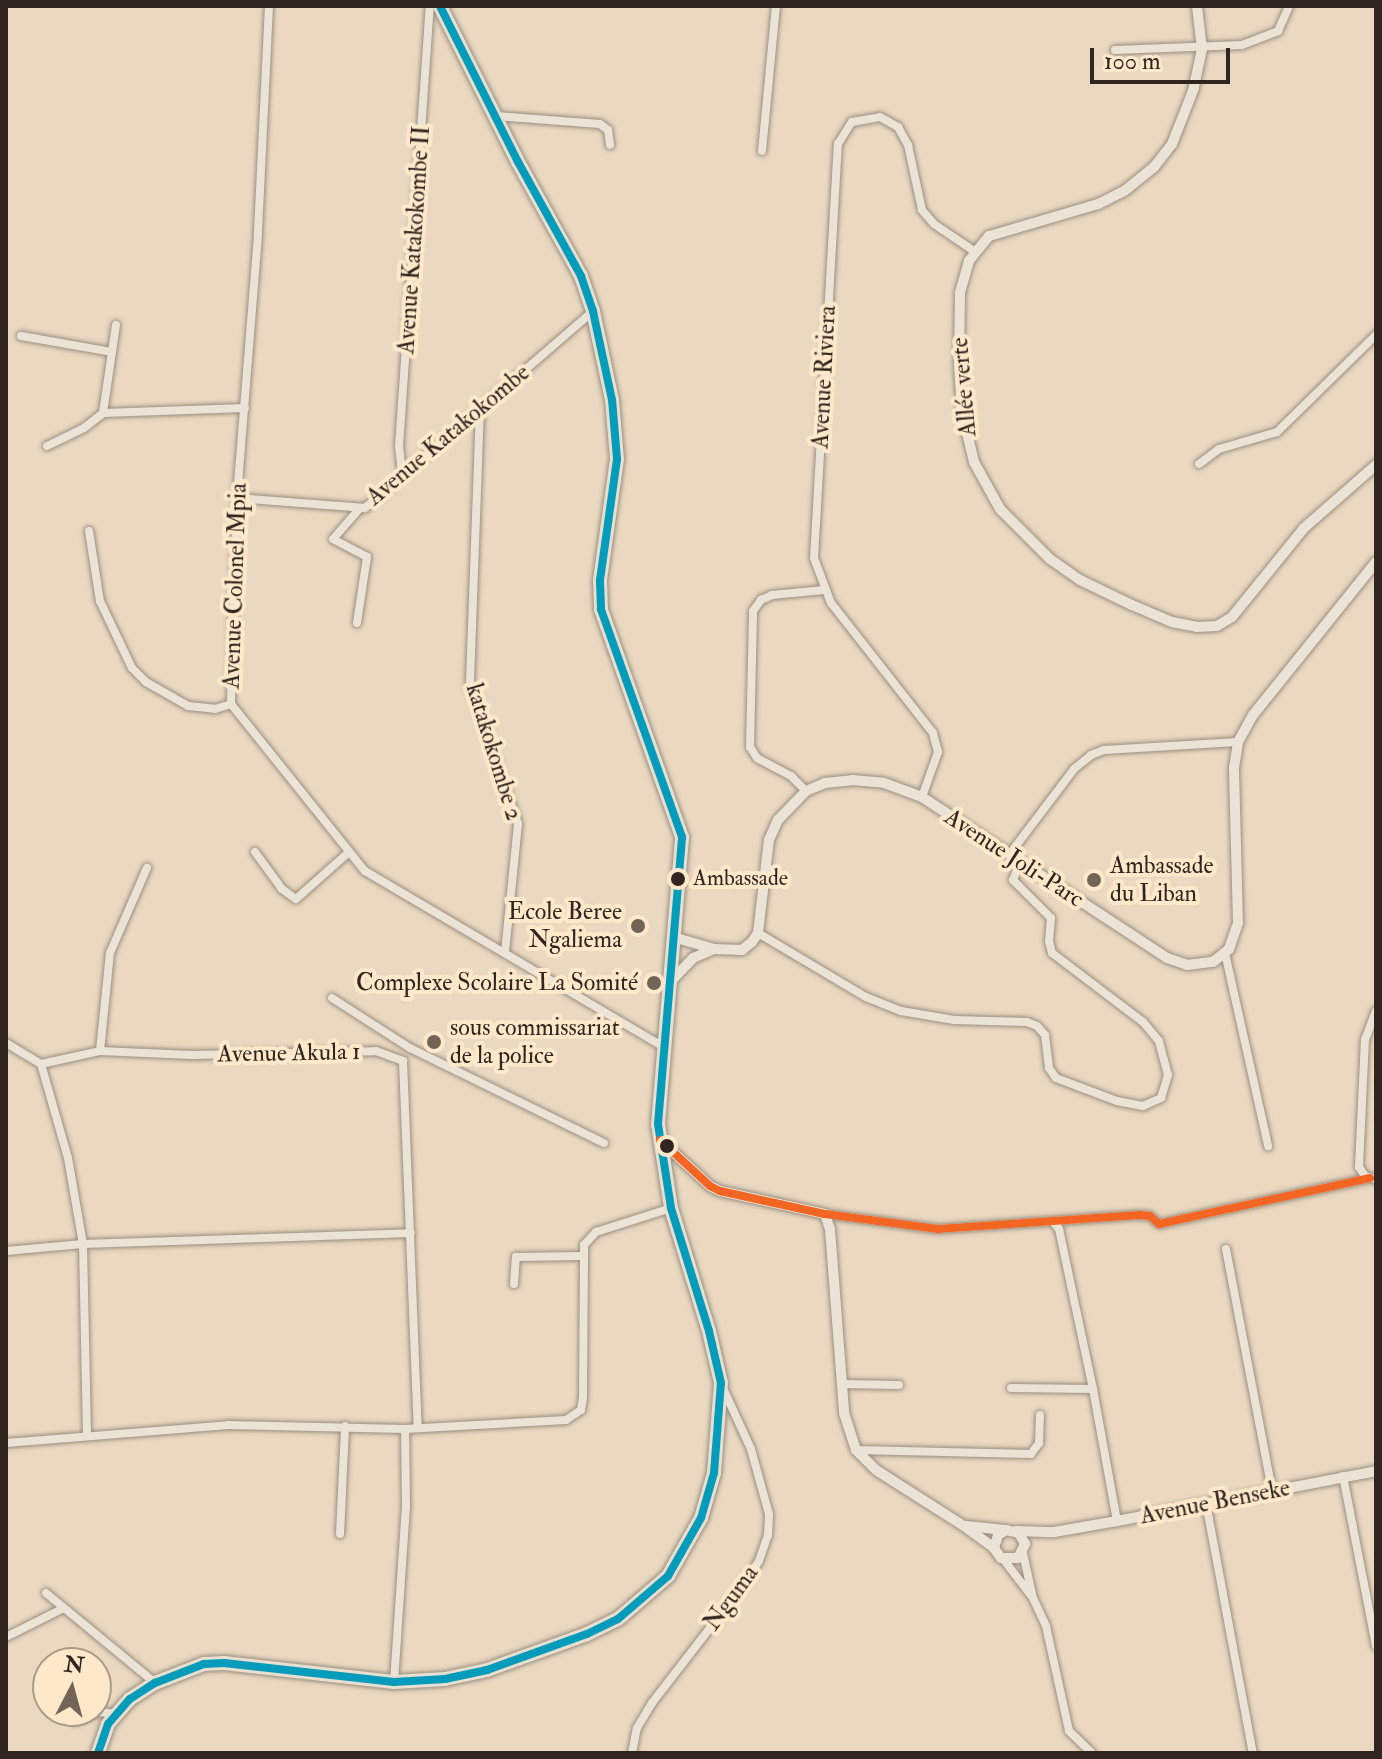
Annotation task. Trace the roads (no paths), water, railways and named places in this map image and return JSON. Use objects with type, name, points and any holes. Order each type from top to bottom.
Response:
[{"type":"main road","points":[[98,1753],[102,1737],[116,1714],[155,1683],[204,1664],[224,1663],[394,1682],[445,1679],[510,1663],[618,1619],[644,1599],[681,1558],[709,1497],[721,1383],[709,1331],[671,1208],[660,1140],[658,1101],[681,829],[601,609],[600,580],[617,445],[593,311],[575,262],[440,6]]},
{"type":"street","name":"Avenue Colonel Mpia","points":[[269,6],[237,498],[231,704],[348,853],[385,885],[662,1046]]},
{"type":"street","name":"Avenue Katakokombe II","points":[[402,474],[399,446],[430,6]]},
{"type":"street","points":[[762,151],[776,6]]},
{"type":"street","points":[[974,251],[989,236],[1079,212],[1114,197],[1142,179],[1164,155],[1179,129],[1194,88],[1202,49],[1197,6]]},
{"type":"street","points":[[1115,50],[1202,49],[1242,45],[1270,36],[1283,24],[1289,6]]},
{"type":"street","points":[[496,116],[600,124],[608,130],[610,145]]},
{"type":"street","name":"Avenue Riviera","points":[[922,797],[938,752],[933,733],[824,590],[814,558],[838,144],[852,122],[880,117],[898,127],[911,155],[922,210],[934,224],[974,251]]},
{"type":"street","name":"Allée verte","points":[[974,251],[961,284],[958,325],[962,412],[974,462],[1007,518],[1050,559],[1080,580],[1172,622],[1197,627],[1217,626],[1240,610],[1312,520],[1376,465]]},
{"type":"street","name":"Avenue Katakokombe","points":[[237,498],[359,509],[370,505],[593,311]]},
{"type":"street","points":[[103,413],[116,325]]},
{"type":"street","points":[[1199,464],[1217,450],[1277,432],[1376,335]]},
{"type":"street","points":[[21,336],[112,352]]},
{"type":"street","points":[[47,446],[84,428],[103,413],[245,408]]},
{"type":"street","name":"katakokombe 2","points":[[480,408],[470,685],[518,824],[505,952]]},
{"type":"street","points":[[357,623],[367,557],[333,539],[359,509]]},
{"type":"street","points":[[89,531],[100,601],[132,668],[146,682],[188,706],[215,709],[231,704]]},
{"type":"street","points":[[1268,1146],[1225,953],[1233,942],[1238,923],[1234,768],[1238,742],[1253,715],[1376,562]]},
{"type":"street","points":[[673,937],[714,949],[742,950],[758,933],[769,840],[783,813],[806,791],[791,776],[757,758],[750,747],[753,611],[761,600],[772,595],[824,590]]},
{"type":"street","points":[[1009,855],[1074,769],[1091,755],[1104,750],[1238,742]]},
{"type":"street","name":"Avenue Joli-Parc","points":[[806,791],[838,781],[867,780],[922,797],[1167,958],[1196,965],[1213,962],[1225,953]]},
{"type":"street","points":[[255,852],[282,889],[296,899],[348,853]]},
{"type":"street","points":[[758,933],[866,997],[901,1011],[954,1020],[1032,1023],[1045,1035],[1049,1068],[1056,1078],[1117,1101],[1151,1104],[1165,1092],[1168,1075],[1159,1041],[1143,1022],[1052,953],[1049,941],[1051,918],[1013,880],[1020,863]]},
{"type":"street","points":[[100,1051],[110,953],[147,868]]},
{"type":"street","points":[[669,982],[688,962],[714,949]]},
{"type":"street","points":[[332,998],[410,1048],[604,1143]]},
{"type":"street","points":[[1373,1178],[1361,1173],[1364,1050],[1376,1011]]},
{"type":"street","points":[[6,1043],[41,1064],[68,1158],[83,1244],[87,1436]]},
{"type":"street","points":[[410,1048],[403,1061],[418,1428]]},
{"type":"street","name":"Avenue Akula 1","points":[[41,1064],[100,1051],[192,1055],[376,1051],[403,1061]]},
{"type":"street","points":[[660,1140],[710,1186],[720,1191],[825,1214],[938,1229],[1140,1215],[1150,1216],[1159,1224],[1373,1178]]},
{"type":"street","points":[[6,1443],[228,1425],[405,1429],[566,1420],[581,1410],[582,1256],[588,1237],[671,1208]]},
{"type":"street","points":[[825,1214],[830,1229],[841,1384],[847,1426],[856,1450],[876,1470],[994,1548],[1033,1598]]},
{"type":"street","points":[[1049,1222],[1059,1229],[1117,1521]]},
{"type":"street","points":[[6,1251],[83,1244],[411,1233]]},
{"type":"street","points":[[1226,1249],[1272,1491]]},
{"type":"street","points":[[514,1284],[516,1257],[582,1256]]},
{"type":"street","name":"Nguma","points":[[632,1753],[637,1728],[652,1703],[744,1584],[759,1561],[768,1535],[769,1514],[751,1449],[721,1383]]},
{"type":"street","points":[[841,1384],[899,1385]]},
{"type":"street","points":[[1011,1388],[1093,1389]]},
{"type":"street","points":[[856,1450],[1031,1454],[1039,1443],[1040,1415]]},
{"type":"street","points":[[340,1534],[345,1426]]},
{"type":"street","points":[[394,1682],[406,1507],[405,1429]]},
{"type":"street","name":"Avenue Benseke","points":[[1054,1532],[1376,1471]]},
{"type":"street","points":[[1343,1476],[1376,1646]]},
{"type":"street","points":[[1206,1503],[1253,1753]]},
{"type":"street","points":[[964,1526],[1054,1532]]},
{"type":"street","points":[[994,1548],[995,1539],[1011,1531]]},
{"type":"street","points":[[1011,1531],[1024,1549],[1033,1598],[1050,1639],[1069,1731],[1092,1753]]},
{"type":"street","points":[[1004,1560],[1011,1561],[1024,1549],[1054,1532]]},
{"type":"street","points":[[46,1593],[155,1683]]},
{"type":"street","points":[[6,1637],[62,1609]]},
{"type":"street","points":[[112,1714],[116,1714]]},
{"type":"place","name":"Ambassade","points":[[678,879]]},
{"type":"place","name":"Ambassade du Liban","points":[[1094,880]]},
{"type":"place","name":"Ecole Beree Ngaliema","points":[[638,926]]},
{"type":"place","name":"Complexe Scolaire La Somité","points":[[654,983]]},
{"type":"place","name":"sous commissariat de la police","points":[[434,1042]]}]
